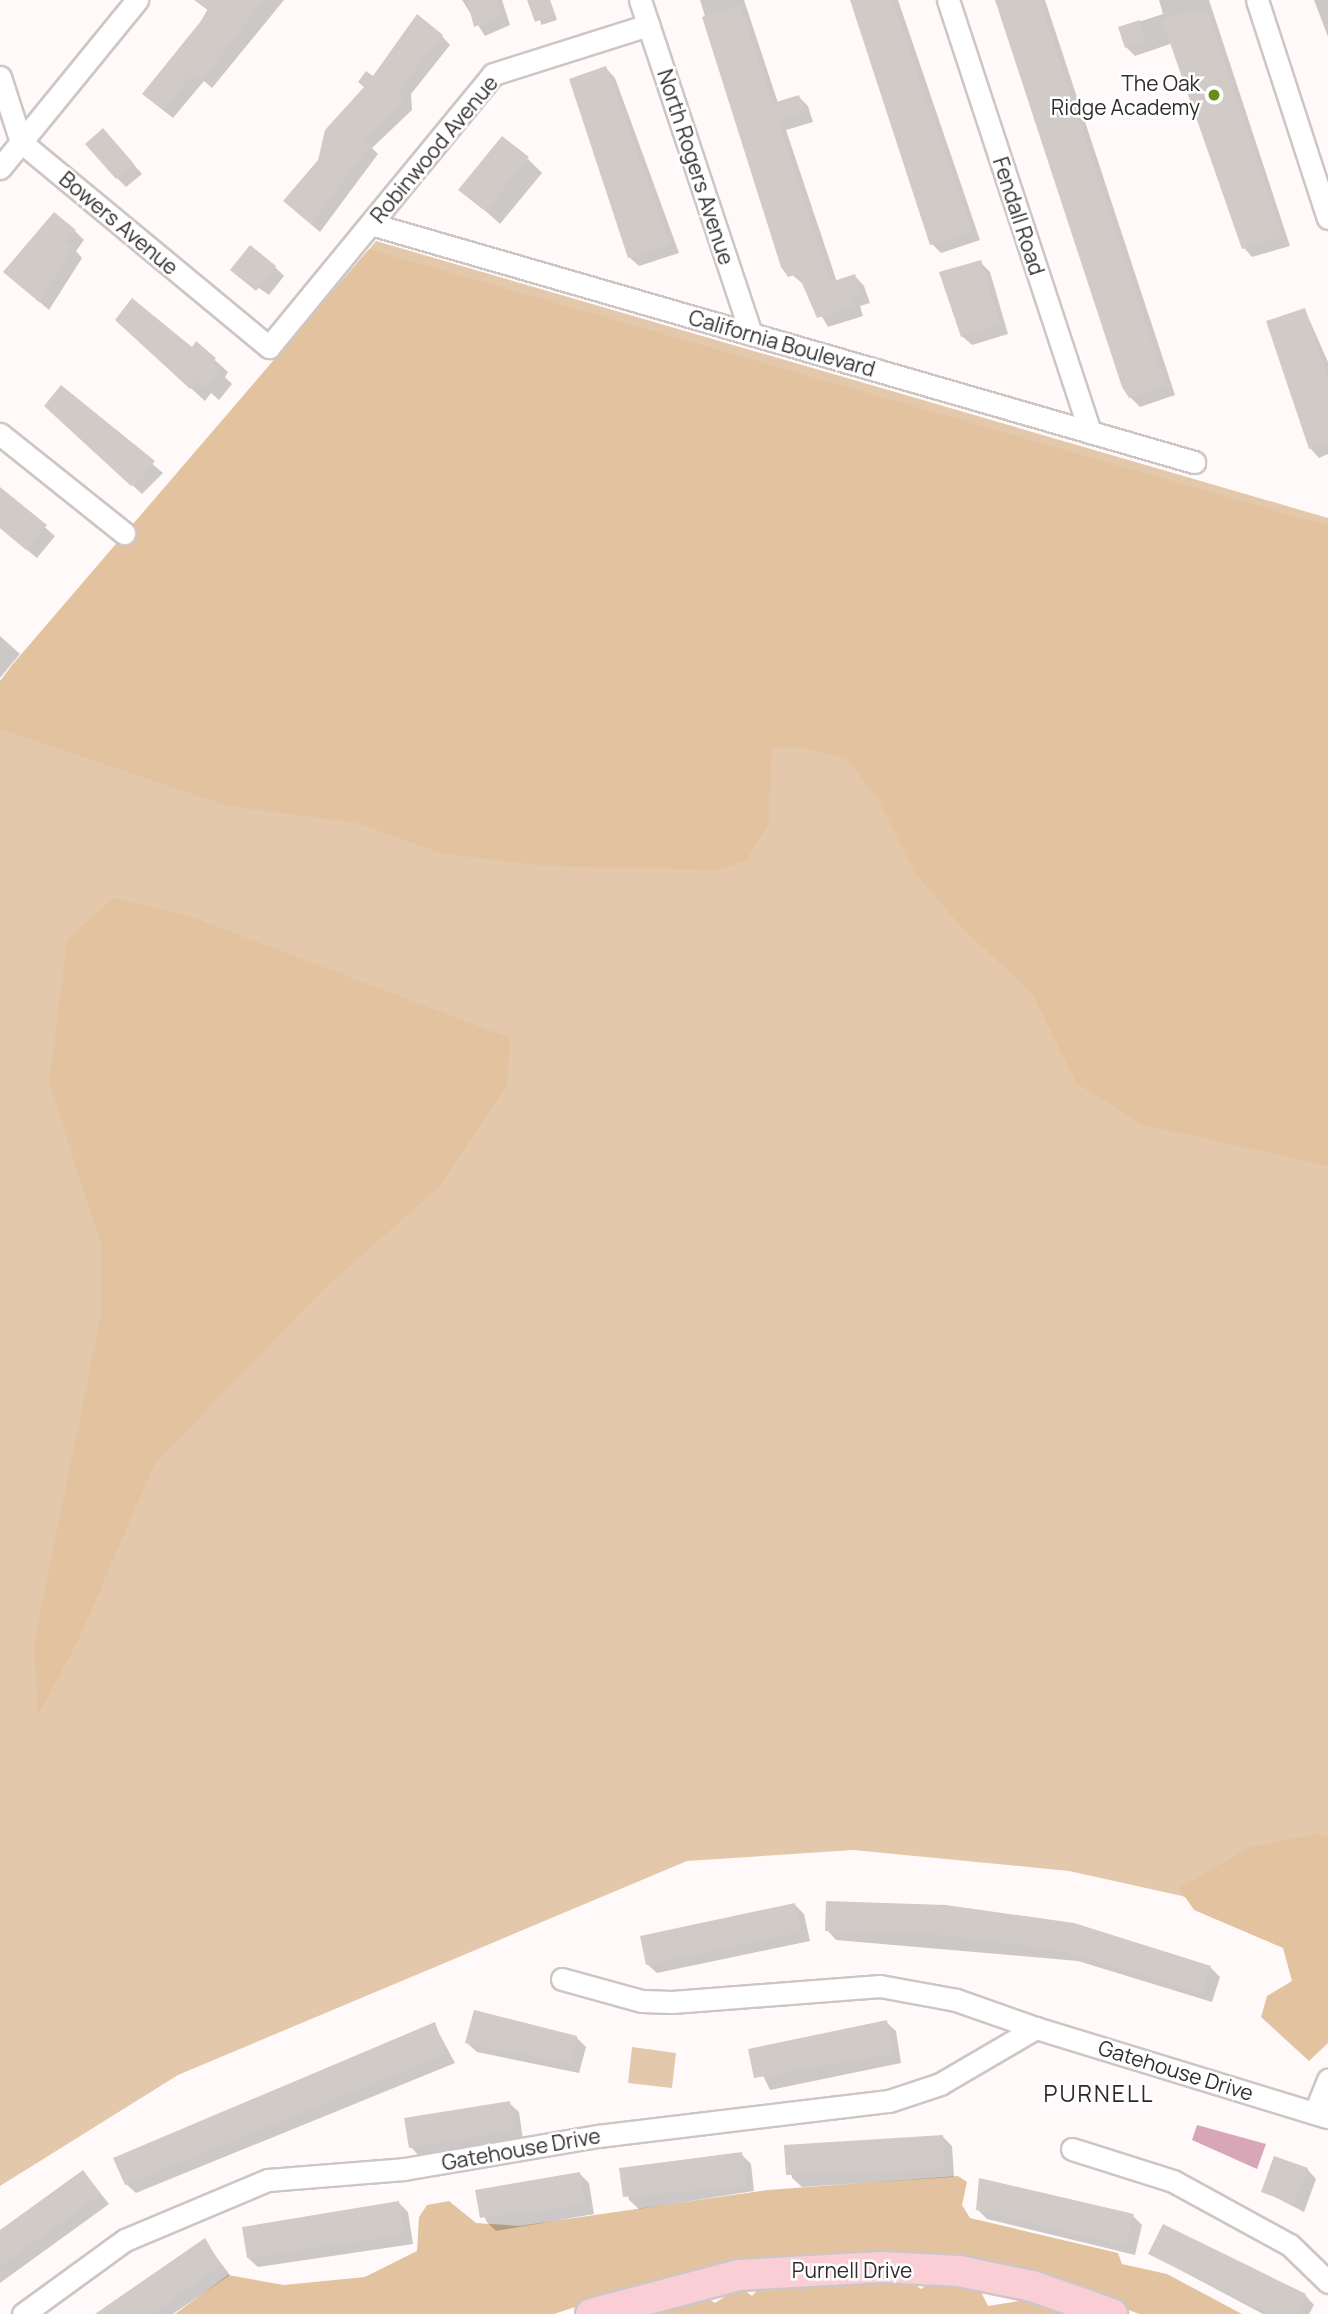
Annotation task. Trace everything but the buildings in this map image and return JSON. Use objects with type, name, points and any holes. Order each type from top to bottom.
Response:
[{"type":"street","points":[[0,168],[137,0]]},
{"type":"street","name":"North Rogers Avenue","points":[[640,0],[751,334]]},
{"type":"street","name":"Fendall Road","points":[[948,0],[1090,432]]},
{"type":"street","points":[[1257,0],[1328,218]]},
{"type":"street","name":"Robinwood Avenue","points":[[269,347],[493,74],[649,24]]},
{"type":"street","points":[[0,77],[21,142]]},
{"type":"street","name":"Bowers Avenue","points":[[21,142],[269,347]]},
{"type":"street","name":"California Boulevard","points":[[370,224],[1194,462]]},
{"type":"street","points":[[0,434],[124,533]]},
{"type":"street","name":"Gatehouse Drive","points":[[562,1979],[642,2001],[672,2002],[880,1986],[956,2000],[1036,2028],[1322,2115],[1328,2079]]},
{"type":"street","name":"Gatehouse Drive","points":[[23,2314],[125,2240],[268,2180],[404,2169],[598,2136],[889,2101],[940,2084],[1036,2028]]},
{"type":"street","points":[[1072,2148],[1173,2181],[1290,2245],[1328,2282]]},
{"type":"street","name":"Purnell Drive","points":[[591,2314],[739,2274],[882,2267],[958,2272],[1032,2286],[1112,2314]]},
{"type":"shaded area","points":[[376,241],[1328,518],[1328,1952],[1182,1896],[1069,1871],[853,1850],[687,1861],[178,2075],[0,2186],[0,701]]},
{"type":"shaded area","points":[[369,249],[1328,526],[1328,1166],[1140,1124],[1076,1083],[1032,993],[962,928],[915,873],[879,801],[848,760],[802,747],[772,748],[769,823],[746,861],[717,870],[547,866],[444,854],[356,823],[229,806],[0,729],[0,681],[12,665]]},
{"type":"shaded area","points":[[114,898],[187,915],[510,1038],[507,1086],[439,1187],[322,1291],[154,1465],[78,1641],[38,1715],[34,1643],[101,1315],[101,1244],[49,1084],[67,939]]},
{"type":"shaded area","points":[[1317,1834],[1328,1837],[1328,2043],[1309,2061],[1261,2017],[1267,1996],[1292,1981],[1283,1948],[1194,1910],[1179,1888],[1250,1847]]},
{"type":"shaded area","points":[[632,2047],[676,2053],[672,2088],[628,2083]]},
{"type":"shaded area","points":[[1197,2125],[1266,2144],[1257,2169],[1192,2140]]},
{"type":"shaded area","points":[[958,2176],[967,2182],[962,2205],[970,2218],[1118,2253],[1122,2264],[1167,2274],[1242,2314],[1139,2314],[1087,2294],[757,2263],[669,2276],[554,2314],[175,2314],[228,2275],[284,2285],[365,2277],[417,2251],[419,2217],[427,2205],[449,2201],[476,2223],[519,2226],[768,2190]]},
{"type":"shaded area","points":[[905,2277],[921,2289],[931,2282],[978,2286],[988,2306],[1032,2299],[1072,2314],[627,2314],[701,2294],[715,2303],[740,2287],[752,2296],[763,2284]]},
{"type":"place","name":"The Oak Ridge Academy","points":[[1214,95]]},
{"type":"district","name":"PURNELL","points":[[1099,2093]]}]
